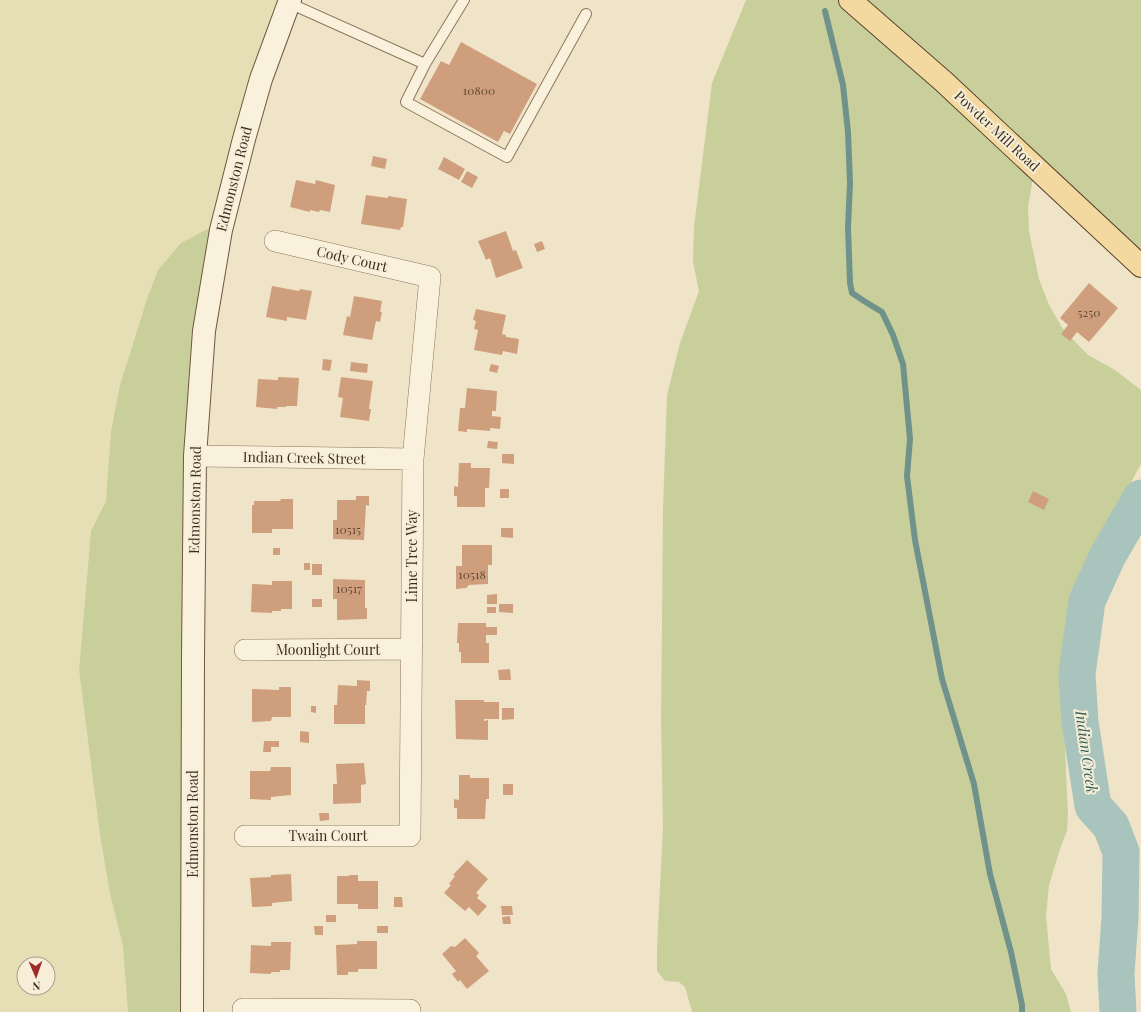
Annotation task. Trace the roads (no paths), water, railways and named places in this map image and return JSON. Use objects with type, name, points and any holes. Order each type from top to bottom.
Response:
[{"type":"main road","name":"Powder Mill Road","points":[[850,0],[943,81],[1141,266]]},
{"type":"main road","name":"Edmonston Road","points":[[192,1012],[195,456],[204,331],[221,230],[244,139],[261,79],[290,1]]},
{"type":"street","name":"Cody Court","points":[[275,241],[430,277]]},
{"type":"street","name":"Lime Tree Way","points":[[410,836],[413,459],[430,277]]},
{"type":"street","name":"Indian Creek Street","points":[[195,456],[413,459]]},
{"type":"street","name":"Moonlight Court","points":[[245,650],[412,649]]},
{"type":"street","name":"Twain Court","points":[[245,836],[410,836]]},
{"type":"street","points":[[243,1009],[410,1011]]},
{"type":"lane","points":[[464,0],[425,64],[406,102],[507,157],[586,14]]},
{"type":"lane","points":[[290,1],[425,64]]},
{"type":"waterway","points":[[825,11],[843,85],[848,132],[850,183],[848,228],[850,283],[852,293],[882,312],[893,335],[903,364],[910,439],[907,476],[915,540],[942,679],[974,784],[990,874],[1011,952],[1022,1005],[1022,1012]]},
{"type":"waterway","name":"Indian Creek","points":[[1118,1012],[1116,974],[1120,917],[1121,852],[1111,826],[1093,806],[1080,722],[1077,674],[1087,601],[1107,557],[1141,498]]}]
